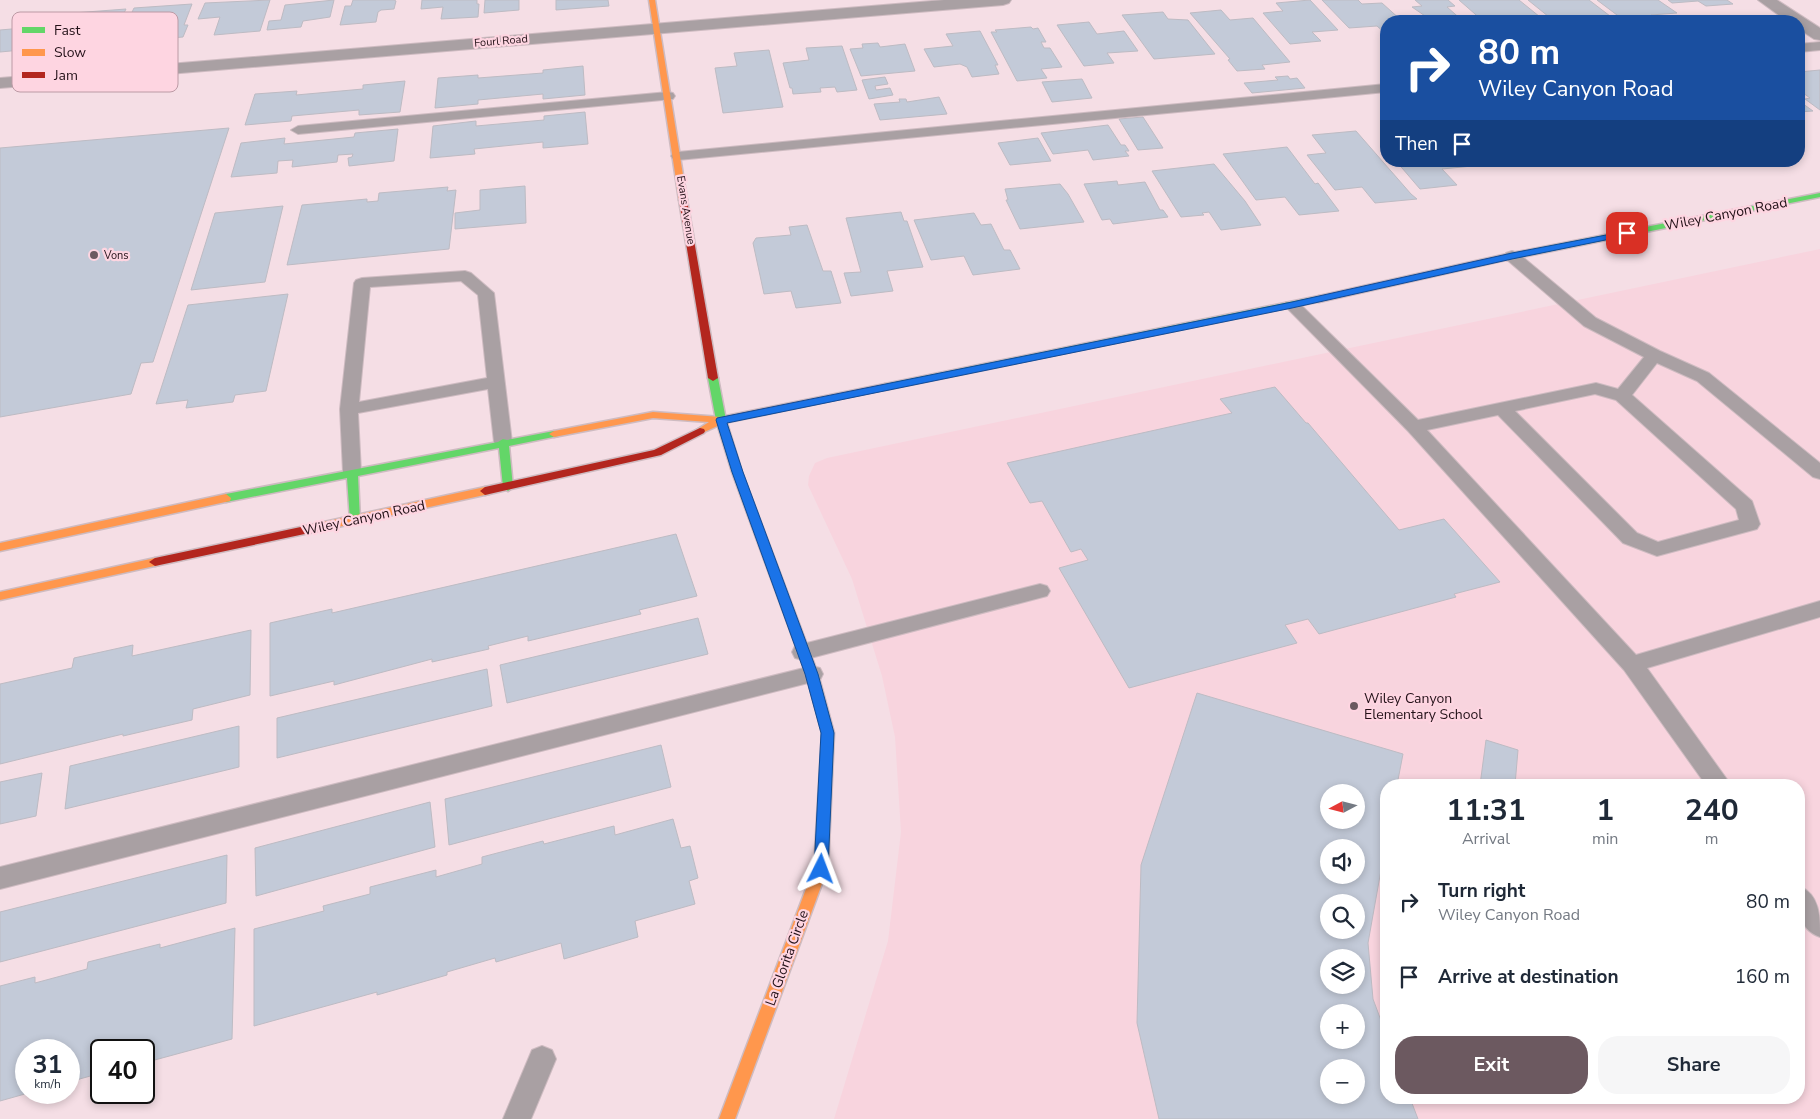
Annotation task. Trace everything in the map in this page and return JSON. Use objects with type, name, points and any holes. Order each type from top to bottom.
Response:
[{"type":"street","name":"Evans Avenue","points":[[652,0],[708,356],[721,420]]},
{"type":"street","name":"Fourl Road","points":[[178,68],[1003,0]]},
{"type":"street","points":[[1766,0],[1789,15]]},
{"type":"street","points":[[1805,25],[1820,35]]},
{"type":"street","name":"Wiley Canyon Road","points":[[0,547],[352,472],[653,415],[721,420],[1292,305],[1512,256],[1820,195]]},
{"type":"street","name":"Wiley Canyon Road","points":[[0,596],[508,487],[657,453],[721,420]]},
{"type":"street","name":"La Glorita Circle","points":[[721,420],[737,472],[812,674],[828,733],[821,869],[728,1119]]},
{"type":"street","points":[[503,442],[508,487]]},
{"type":"street","points":[[352,472],[355,520]]},
{"type":"lane","points":[[1805,47],[1820,46]]},
{"type":"lane","points":[[678,156],[1380,89]]},
{"type":"lane","points":[[298,130],[668,96]]},
{"type":"lane","points":[[1512,256],[1590,322],[1654,355],[1703,377],[1820,473]]},
{"type":"lane","points":[[352,472],[349,409],[362,283],[465,276],[486,293],[503,442]]},
{"type":"lane","points":[[1292,305],[1414,427],[1632,664],[1715,779]]},
{"type":"lane","points":[[1622,396],[1654,355]]},
{"type":"lane","points":[[349,409],[496,382]]},
{"type":"lane","points":[[1414,427],[1502,408],[1596,388],[1622,396],[1745,506],[1750,524],[1657,549],[1630,538],[1502,408]]},
{"type":"lane","points":[[803,652],[1040,591]]},
{"type":"lane","points":[[1632,664],[1820,610]]},
{"type":"lane","points":[[0,878],[812,674]]},
{"type":"lane","points":[[1805,905],[1820,926]]},
{"type":"lane","points":[[517,1119],[542,1059]]},
{"type":"shaded area","name":"Wiley Canyon Elementary School","points":[[1820,249],[1820,1119],[834,1119],[888,941],[901,832],[895,737],[882,676],[852,579],[808,485],[809,476],[815,463],[827,458]]},
{"type":"building","points":[[270,0],[260,31],[214,35],[220,17],[198,19],[205,3]]},
{"type":"building","points":[[334,0],[330,17],[303,21],[301,27],[267,30],[269,21],[281,20],[285,5]]},
{"type":"building","points":[[353,0],[396,1],[394,9],[378,12],[376,22],[340,25],[345,6],[351,6]]},
{"type":"building","points":[[422,0],[477,0],[477,4],[479,4],[478,17],[441,19],[443,7],[421,9]]},
{"type":"building","points":[[485,0],[519,0],[519,10],[484,13]]},
{"type":"building","points":[[556,0],[608,0],[609,6],[556,10]]},
{"type":"building","points":[[1310,0],[1338,30],[1312,32],[1321,41],[1290,44],[1263,13],[1283,11],[1276,3]]},
{"type":"building","points":[[1322,0],[1358,0],[1362,4],[1382,3],[1395,15],[1380,15],[1380,29],[1377,26],[1349,28]]},
{"type":"building","points":[[1415,0],[1448,0],[1455,6],[1447,7],[1456,15],[1424,15],[1412,7],[1422,6]]},
{"type":"building","points":[[1459,0],[1519,0],[1538,15],[1476,15]]},
{"type":"building","points":[[1528,0],[1589,0],[1609,15],[1547,15]]},
{"type":"building","points":[[1597,0],[1658,0],[1677,13],[1651,15],[1617,15]]},
{"type":"building","points":[[1668,0],[1727,0],[1733,4],[1706,6],[1698,1],[1672,3]]},
{"type":"building","points":[[192,4],[184,25],[188,25],[183,37],[178,37],[178,12],[132,12],[134,8]]},
{"type":"building","points":[[126,9],[124,12],[86,12]]},
{"type":"building","points":[[1221,10],[1230,20],[1253,18],[1290,62],[1262,65],[1265,69],[1237,71],[1228,60],[1230,59],[1190,13]]},
{"type":"building","points":[[1163,12],[1168,19],[1188,20],[1215,54],[1154,59],[1122,15]]},
{"type":"building","points":[[1089,22],[1097,34],[1124,31],[1138,51],[1107,53],[1114,63],[1084,66],[1057,25]]},
{"type":"building","points":[[1031,27],[1033,29],[1038,28],[1046,42],[1041,42],[1044,48],[1050,48],[1062,67],[1041,69],[1047,78],[1017,81],[991,32]]},
{"type":"building","points":[[12,29],[12,51],[0,52],[0,30]]},
{"type":"building","points":[[980,31],[998,65],[995,65],[999,74],[972,77],[967,67],[960,64],[934,67],[924,49],[953,46],[946,34]]},
{"type":"building","points":[[878,43],[880,47],[905,44],[915,71],[861,76],[850,49],[863,48],[862,44]]},
{"type":"building","points":[[842,46],[857,90],[837,92],[835,87],[820,88],[821,92],[793,94],[783,63],[809,60],[806,48]]},
{"type":"building","points":[[769,50],[783,107],[723,113],[715,68],[737,66],[734,53]]},
{"type":"building","points":[[583,66],[585,95],[543,99],[543,94],[478,100],[478,104],[435,108],[438,78],[478,75],[478,78],[543,73],[543,70]]},
{"type":"building","points":[[1820,70],[1820,110],[1805,99],[1810,98],[1805,94],[1805,71]]},
{"type":"building","points":[[1288,76],[1290,79],[1297,78],[1305,88],[1252,93],[1244,83],[1278,80],[1275,77]]},
{"type":"building","points":[[885,77],[888,84],[875,86],[876,90],[890,88],[893,95],[869,99],[862,80]]},
{"type":"building","points":[[1082,79],[1092,98],[1052,102],[1042,82]]},
{"type":"building","points":[[405,81],[400,112],[359,115],[359,110],[292,116],[291,121],[245,125],[255,94],[297,91],[296,95],[363,89],[363,85]]},
{"type":"building","points":[[939,97],[947,114],[880,120],[874,104],[900,102],[899,99],[906,99],[907,102]]},
{"type":"building","points":[[1805,105],[1813,111],[1805,112]]},
{"type":"building","points":[[585,112],[588,144],[543,148],[543,142],[474,149],[475,154],[430,158],[433,126],[476,121],[476,126],[544,120],[544,116]]},
{"type":"building","points":[[1143,117],[1163,148],[1138,150],[1119,119]]},
{"type":"building","points":[[1108,125],[1121,145],[1125,145],[1129,151],[1125,151],[1129,156],[1093,160],[1088,150],[1053,154],[1041,133]]},
{"type":"building","name":"Vons","points":[[229,128],[153,362],[141,363],[131,394],[0,417],[0,148]]},
{"type":"building","points":[[398,129],[394,161],[349,166],[348,158],[352,157],[353,154],[338,155],[337,162],[292,167],[293,160],[278,161],[277,173],[231,177],[241,143],[285,138],[284,144],[354,137],[355,133]]},
{"type":"building","points":[[1356,131],[1380,158],[1380,167],[1387,167],[1417,199],[1375,203],[1362,187],[1335,190],[1307,155],[1326,153],[1312,135]]},
{"type":"building","points":[[1038,138],[1051,161],[1010,165],[998,143]]},
{"type":"building","points":[[1287,147],[1315,184],[1318,183],[1339,211],[1299,215],[1285,197],[1256,200],[1223,154]]},
{"type":"building","points":[[1214,164],[1245,201],[1261,225],[1221,230],[1209,212],[1202,213],[1204,215],[1181,217],[1152,171]]},
{"type":"building","points":[[1401,167],[1462,167],[1442,169],[1457,185],[1420,189]]},
{"type":"building","points":[[1117,181],[1118,185],[1145,182],[1160,210],[1163,210],[1168,217],[1113,224],[1110,219],[1102,220],[1084,184]]},
{"type":"building","points":[[1060,184],[1084,222],[1020,229],[1006,200],[1008,200],[1005,189]]},
{"type":"building","points":[[525,186],[526,223],[455,229],[455,213],[480,210],[480,190]]},
{"type":"building","points":[[448,187],[447,191],[456,190],[449,249],[287,265],[302,205],[367,199],[367,202],[378,201],[379,193]]},
{"type":"building","points":[[283,206],[265,282],[191,290],[215,213]]},
{"type":"building","points":[[901,212],[904,221],[907,221],[923,267],[887,271],[893,291],[851,296],[844,273],[861,272],[846,218]]},
{"type":"building","points":[[974,213],[981,225],[991,224],[1004,250],[1010,250],[1020,269],[973,275],[964,256],[931,260],[914,220]]},
{"type":"building","points":[[807,225],[823,271],[831,271],[841,303],[796,308],[791,291],[764,294],[753,243],[756,238],[791,235],[789,227]]},
{"type":"building","points":[[288,294],[266,391],[235,395],[233,402],[186,408],[188,400],[156,404],[188,305]]},
{"type":"building","points":[[1275,387],[1399,530],[1444,519],[1500,582],[1454,594],[1456,597],[1319,634],[1308,619],[1285,625],[1297,643],[1129,688],[1059,568],[1088,560],[1081,549],[1071,552],[1042,501],[1030,503],[1007,463],[1232,413],[1220,399]]},
{"type":"building","points":[[676,534],[697,596],[639,610],[641,614],[528,641],[528,636],[488,646],[489,649],[432,662],[432,659],[334,685],[334,681],[270,696],[270,623],[332,609],[332,613]]},
{"type":"building","points":[[698,618],[708,654],[507,703],[500,665]]},
{"type":"building","points":[[251,630],[250,695],[193,709],[192,720],[123,736],[123,734],[0,764],[0,684],[72,668],[74,658],[133,645],[132,656]]},
{"type":"building","points":[[487,669],[492,706],[277,758],[277,718]]},
{"type":"building","points":[[1197,693],[1403,754],[1398,779],[1380,779],[1380,876],[1368,943],[1373,999],[1380,1018],[1380,1104],[1412,1104],[1418,1119],[1159,1119],[1137,1023],[1141,865]]},
{"type":"building","points":[[239,726],[239,767],[65,809],[70,766]]},
{"type":"building","points":[[1486,740],[1518,750],[1516,779],[1481,779]]},
{"type":"building","points":[[661,745],[671,787],[449,845],[445,799]]},
{"type":"building","points":[[42,773],[36,816],[0,824],[0,782]]},
{"type":"building","points":[[430,802],[435,847],[256,896],[255,848]]},
{"type":"building","points":[[673,819],[681,848],[690,846],[698,878],[689,881],[695,904],[635,921],[638,937],[564,959],[561,943],[496,962],[495,958],[447,972],[447,975],[377,995],[377,992],[254,1026],[254,929],[324,911],[323,906],[370,894],[370,887],[436,870],[436,877],[482,864],[482,857],[543,841],[544,844],[614,826],[615,835]]},
{"type":"building","points":[[227,855],[226,903],[0,962],[0,912]]},
{"type":"building","points":[[235,928],[232,1039],[155,1060],[155,1039],[90,1039],[90,1076],[80,1079],[80,1039],[15,1039],[15,1097],[0,1101],[0,986],[35,977],[35,983],[87,969],[88,962],[160,944],[160,948]]},
{"type":"traffic: fast","points":[[1507,257],[1820,195]]},
{"type":"traffic: fast","points":[[885,387],[1319,299]]},
{"type":"traffic: fast","points":[[713,378],[721,420],[737,472],[812,674],[828,733],[821,869],[816,881]]},
{"type":"traffic: fast","points":[[226,498],[554,434]]},
{"type":"traffic: fast","points":[[503,442],[508,487]]},
{"type":"traffic: fast","points":[[352,472],[355,520]]},
{"type":"traffic: slow","points":[[652,0],[683,200]]},
{"type":"traffic: slow","points":[[1319,299],[1507,257]]},
{"type":"traffic: slow","points":[[700,431],[721,420],[885,387]]},
{"type":"traffic: slow","points":[[554,434],[653,415],[721,420]]},
{"type":"traffic: slow","points":[[324,526],[485,491]]},
{"type":"traffic: slow","points":[[0,547],[226,498]]},
{"type":"traffic: slow","points":[[0,596],[155,562]]},
{"type":"traffic: slow","points":[[727,1119],[816,881]]},
{"type":"traffic: jam","points":[[683,200],[713,378]]},
{"type":"traffic: jam","points":[[485,491],[657,453],[700,431]]},
{"type":"traffic: jam","points":[[155,562],[324,526]]},
{"type":"place","name":"Vons","points":[[94,255]]},
{"type":"place","name":"Wiley Canyon Elementary School","points":[[1354,706]]},
{"type":"route","points":[[821,869],[828,733],[812,674],[737,472],[721,420],[1292,305],[1512,256],[1627,233]]}]
